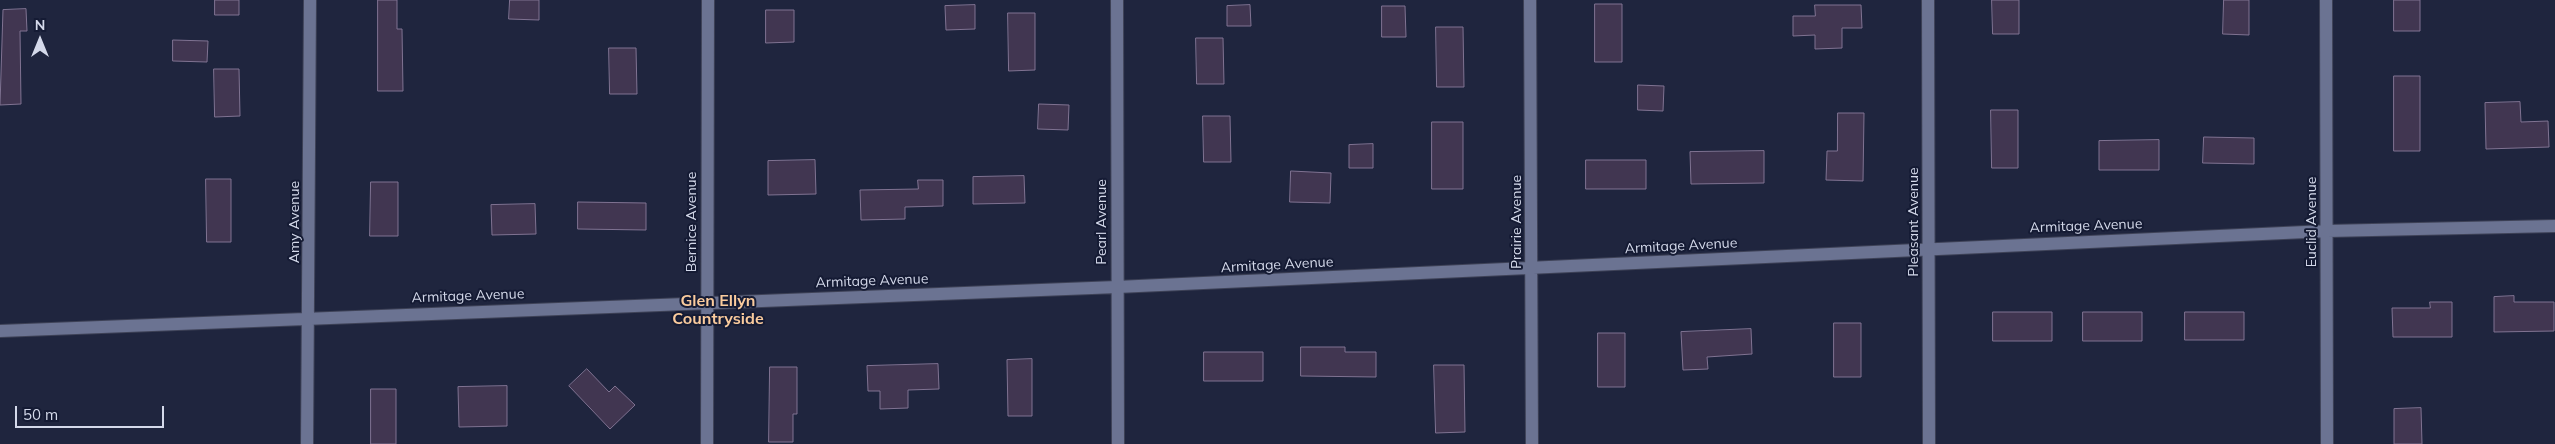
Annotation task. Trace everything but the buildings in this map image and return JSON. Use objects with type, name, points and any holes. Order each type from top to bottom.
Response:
[{"type":"street","name":"Amy Avenue","points":[[307,444],[310,0]]},
{"type":"street","name":"Bernice Avenue","points":[[706,444],[708,0]]},
{"type":"street","name":"Pearl Avenue","points":[[1117,0],[1118,444]]},
{"type":"street","name":"Prairie Avenue","points":[[1530,0],[1532,444]]},
{"type":"street","name":"Pleasant Avenue","points":[[1928,0],[1929,444]]},
{"type":"street","name":"Euclid Avenue","points":[[2326,0],[2327,444]]},
{"type":"street","name":"Armitage Avenue","points":[[0,331],[1117,287],[2327,231],[2555,226]]},
{"type":"district","name":"Glen Ellyn Countryside","points":[[718,310]]}]
